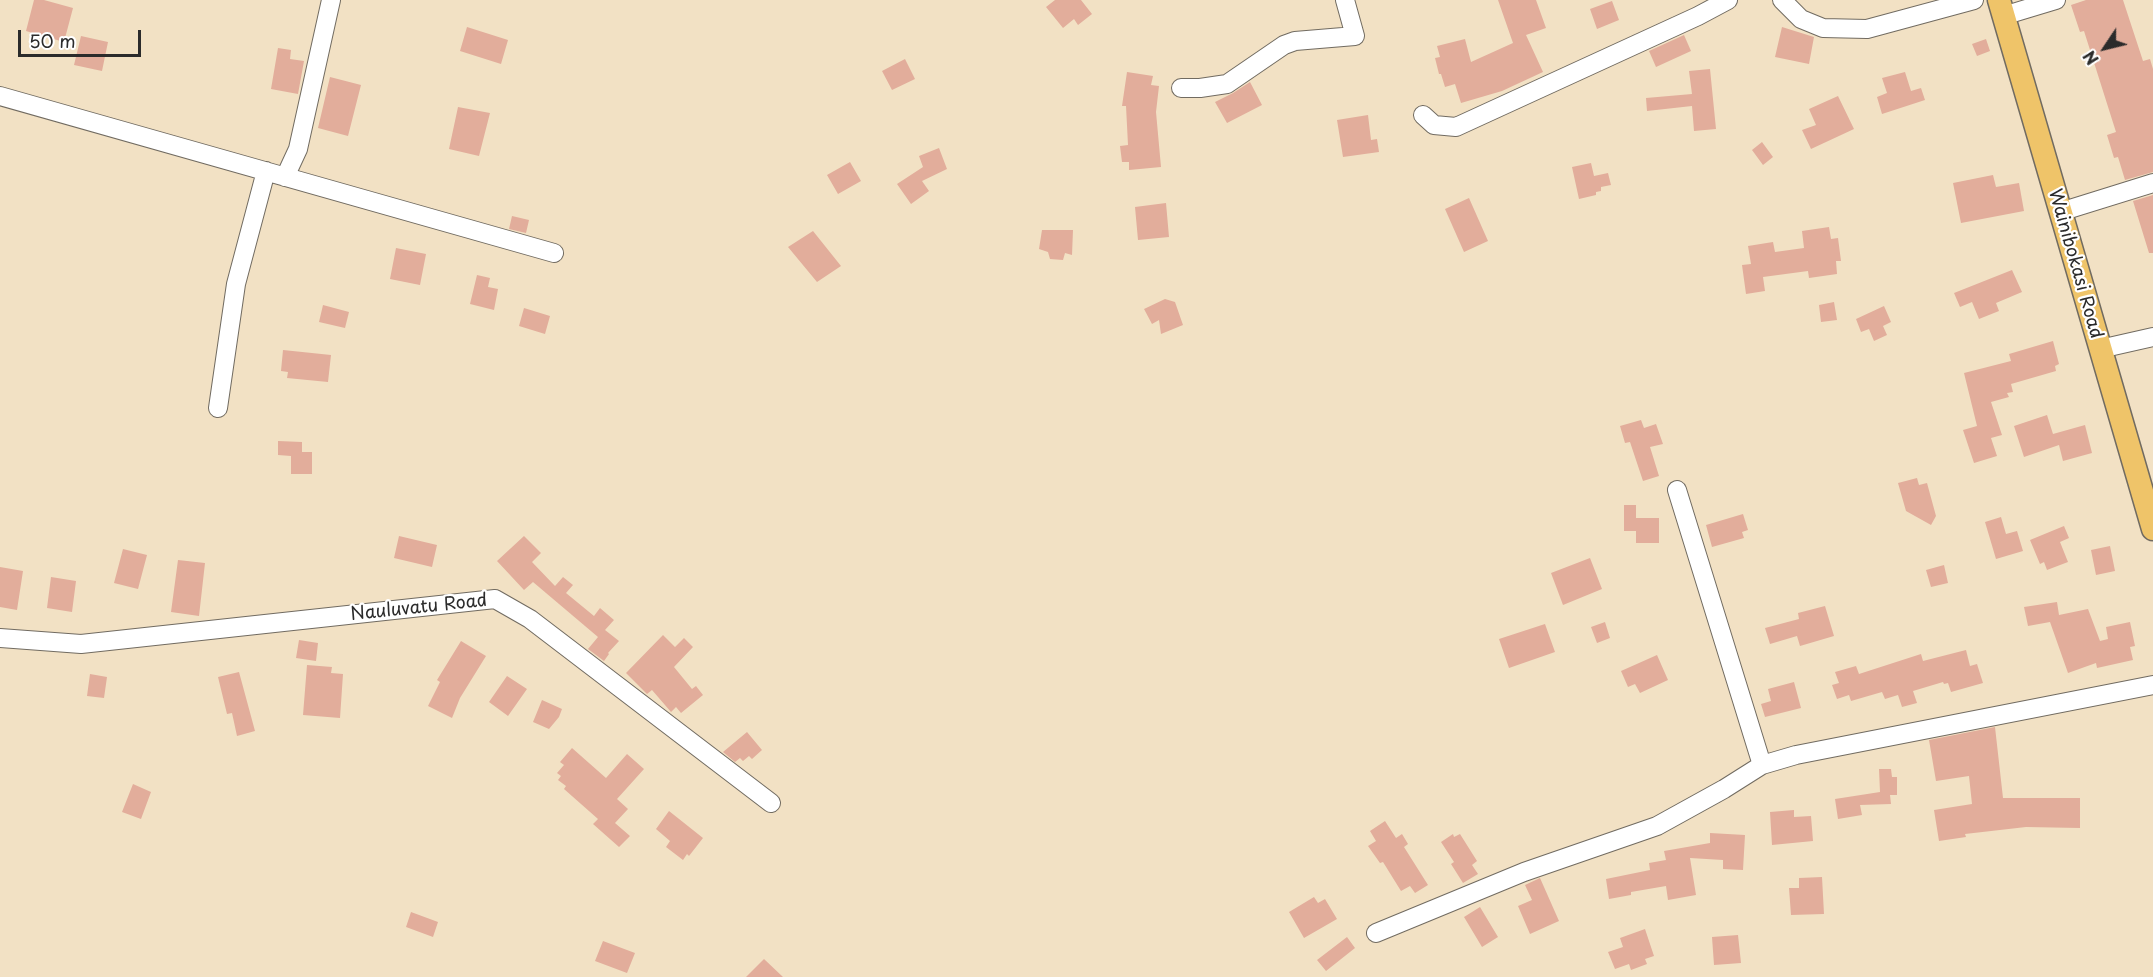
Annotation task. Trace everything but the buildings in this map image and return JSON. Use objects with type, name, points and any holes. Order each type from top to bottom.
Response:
[{"type":"main road","name":"Wainibokasi Road","points":[[2001,8],[2153,528]]},
{"type":"street","points":[[285,177],[298,149],[331,0]]},
{"type":"street","points":[[1181,88],[1227,84],[1284,45],[1295,41],[1355,36],[1345,0]]},
{"type":"street","points":[[1424,116],[1434,125],[1456,127],[1728,0]]},
{"type":"street","points":[[1782,0],[1801,19],[1823,28],[1867,30],[1974,0]]},
{"type":"street","points":[[2001,8],[2056,0]]},
{"type":"street","points":[[0,96],[554,253]]},
{"type":"street","points":[[218,408],[236,284],[266,171]]},
{"type":"street","points":[[2060,212],[2153,183]]},
{"type":"street","points":[[2100,350],[2153,337]]},
{"type":"street","points":[[1677,490],[1762,765]]},
{"type":"street","name":"Nauluvatu Road","points":[[0,638],[81,644],[495,599],[530,619],[771,803]]},
{"type":"street","points":[[1376,933],[1524,873],[1657,826],[1762,765],[1796,755],[2153,685]]}]
